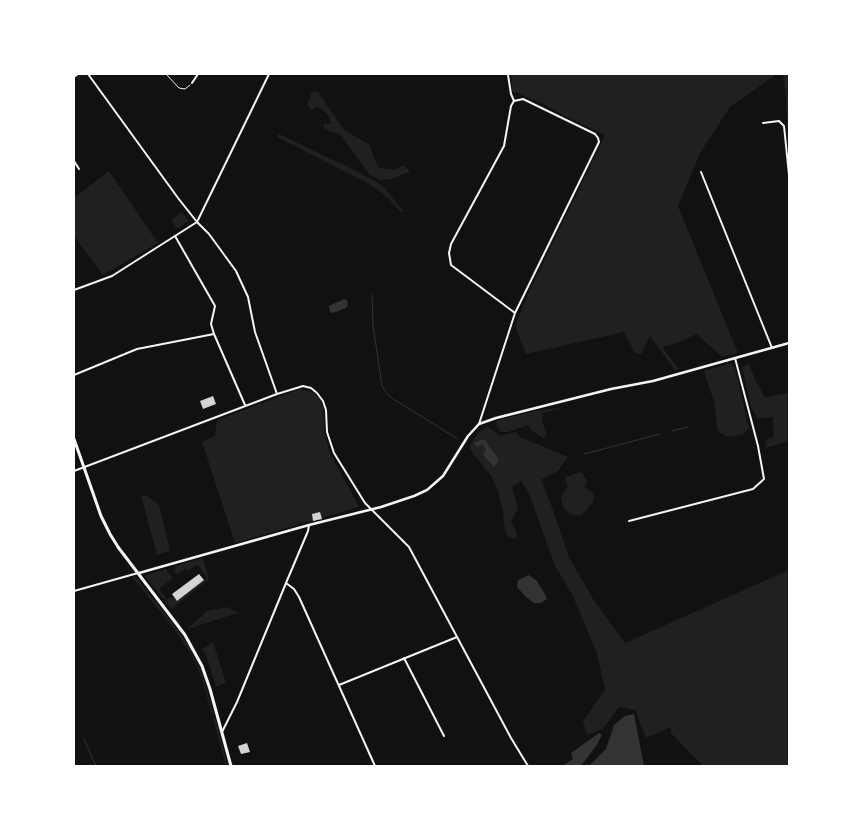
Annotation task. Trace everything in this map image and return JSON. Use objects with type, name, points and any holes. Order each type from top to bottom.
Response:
[{"type":"main road","points":[[74,439],[101,516],[110,534],[195,650],[207,678],[231,766]]},
{"type":"street","points":[[74,77],[78,74]]},
{"type":"street","points":[[88,74],[197,222],[209,234],[236,271],[244,287],[255,332],[277,394]]},
{"type":"street","points":[[192,83],[198,74]]},
{"type":"street","points":[[74,290],[112,276],[197,222],[269,74]]},
{"type":"street","points":[[508,75],[514,102]]},
{"type":"street","points":[[74,591],[309,525],[406,500],[433,485],[447,470],[468,436],[479,424],[515,313],[599,142],[595,134],[522,99],[514,102],[510,109],[504,146],[451,244],[449,259],[451,265],[458,271],[515,313]]},
{"type":"street","points":[[763,123],[780,121],[784,126],[789,175]]},
{"type":"street","points":[[74,162],[79,169]]},
{"type":"street","points":[[701,172],[772,348]]},
{"type":"street","points":[[175,236],[215,306],[211,324],[214,334],[246,406]]},
{"type":"street","points":[[74,375],[137,349],[214,334]]},
{"type":"street","points":[[479,424],[504,416],[653,381],[789,343]]},
{"type":"street","points":[[629,521],[753,490],[764,479],[758,446],[735,358]]},
{"type":"street","points":[[74,471],[277,394],[304,386],[310,388],[317,393],[326,410],[327,432],[334,453],[360,496],[409,547],[528,766]]},
{"type":"street","points":[[222,733],[237,702],[309,525]]},
{"type":"street","points":[[286,583],[294,589],[299,597],[375,766]]},
{"type":"street","points":[[339,685],[457,636]]},
{"type":"street","points":[[404,658],[444,736]]},
{"type":"path","points":[[166,74],[179,88],[185,89],[192,83]]},
{"type":"shaded area","points":[[511,74],[777,74],[730,107],[700,153],[678,206],[738,353],[722,357],[697,334],[662,347],[679,369],[675,370],[650,336],[641,354],[635,353],[624,332],[526,354],[515,326],[528,294],[605,135],[546,105],[512,91]]},
{"type":"shaded area","points":[[783,74],[789,74],[789,175],[786,99]]},
{"type":"shaded area","points":[[312,92],[318,92],[344,130],[370,145],[379,168],[394,170],[404,165],[410,172],[391,179],[380,180],[369,174],[341,135],[324,129],[324,124],[331,124],[329,117],[321,108],[315,107],[312,111],[307,105]]},
{"type":"shaded area","points":[[279,134],[382,185],[403,211],[402,213],[385,195],[369,184],[277,137]]},
{"type":"shaded area","points":[[109,171],[158,243],[103,275],[74,236],[74,198]]},
{"type":"shaded area","points":[[182,212],[189,221],[177,229],[171,220]]},
{"type":"shaded area","points":[[344,299],[347,300],[348,305],[346,308],[333,313],[330,312],[329,306]]},
{"type":"shaded area","points":[[731,363],[735,368],[749,429],[742,435],[727,437],[718,431],[714,402],[704,371]]},
{"type":"shaded area","points":[[749,364],[756,382],[765,397],[789,393],[789,441],[765,448],[767,439],[774,437],[773,417],[757,418],[751,407],[742,367]]},
{"type":"shaded area","points":[[300,389],[313,392],[323,406],[325,435],[329,451],[359,507],[235,543],[202,442],[215,436],[217,420]]},
{"type":"shaded area","points":[[565,407],[543,413],[542,422],[547,433],[544,439],[531,430],[528,425],[508,432],[501,432],[497,428],[496,421],[530,412]]},
{"type":"shaded area","points":[[487,426],[500,436],[516,432],[520,437],[568,457],[558,471],[541,480],[569,557],[593,599],[625,643],[789,570],[789,766],[703,766],[671,733],[671,727],[646,738],[635,710],[619,707],[603,729],[587,735],[583,721],[605,690],[597,653],[572,594],[555,566],[530,496],[521,481],[512,487],[518,508],[511,521],[517,534],[516,539],[509,537],[505,532],[498,491],[491,476],[469,448],[476,435]]},
{"type":"shaded area","points":[[484,439],[499,460],[494,467],[483,455],[486,449],[482,444],[478,447],[473,443]]},
{"type":"shaded area","points":[[581,472],[588,481],[584,487],[594,493],[593,502],[581,516],[570,514],[563,507],[561,497],[568,486],[565,477]]},
{"type":"shaded area","points":[[141,495],[147,496],[159,505],[170,551],[157,555]]},
{"type":"shaded area","points":[[203,558],[209,579],[171,609],[165,601],[170,597],[172,599],[174,597],[177,601],[207,578],[198,566],[188,571],[186,568],[177,575],[174,571],[175,566]]},
{"type":"shaded area","points":[[165,569],[173,578],[159,589],[166,598],[164,600],[145,576]]},
{"type":"shaded area","points":[[529,575],[537,581],[545,594],[547,599],[541,603],[534,603],[517,587],[518,580]]},
{"type":"shaded area","points":[[135,576],[178,630],[189,647],[202,674],[214,715],[212,716],[202,678],[191,654],[172,626],[132,577]]},
{"type":"shaded area","points":[[227,607],[238,613],[187,629],[207,611]]},
{"type":"shaded area","points":[[213,642],[226,683],[216,687],[206,654],[202,649]]},
{"type":"shaded area","points":[[634,714],[644,766],[589,766],[606,749],[614,725],[625,716]]},
{"type":"shaded area","points":[[213,718],[215,718],[228,766],[226,766]]},
{"type":"shaded area","points":[[599,733],[602,735],[596,746],[581,766],[562,766],[573,759],[571,753]]},
{"type":"building","points":[[213,396],[216,404],[203,409],[200,401]]},
{"type":"building","points":[[320,512],[322,519],[313,521],[312,514]]},
{"type":"building","points":[[199,574],[204,580],[177,601],[172,594]]},
{"type":"building","points":[[247,743],[250,752],[241,754],[238,746]]},
{"type":"waterway","points":[[372,295],[373,325],[382,386],[390,397],[458,439]]},
{"type":"waterway","points":[[672,431],[688,427]]},
{"type":"waterway","points":[[584,454],[660,434]]},
{"type":"waterway","points":[[84,739],[96,766]]}]
